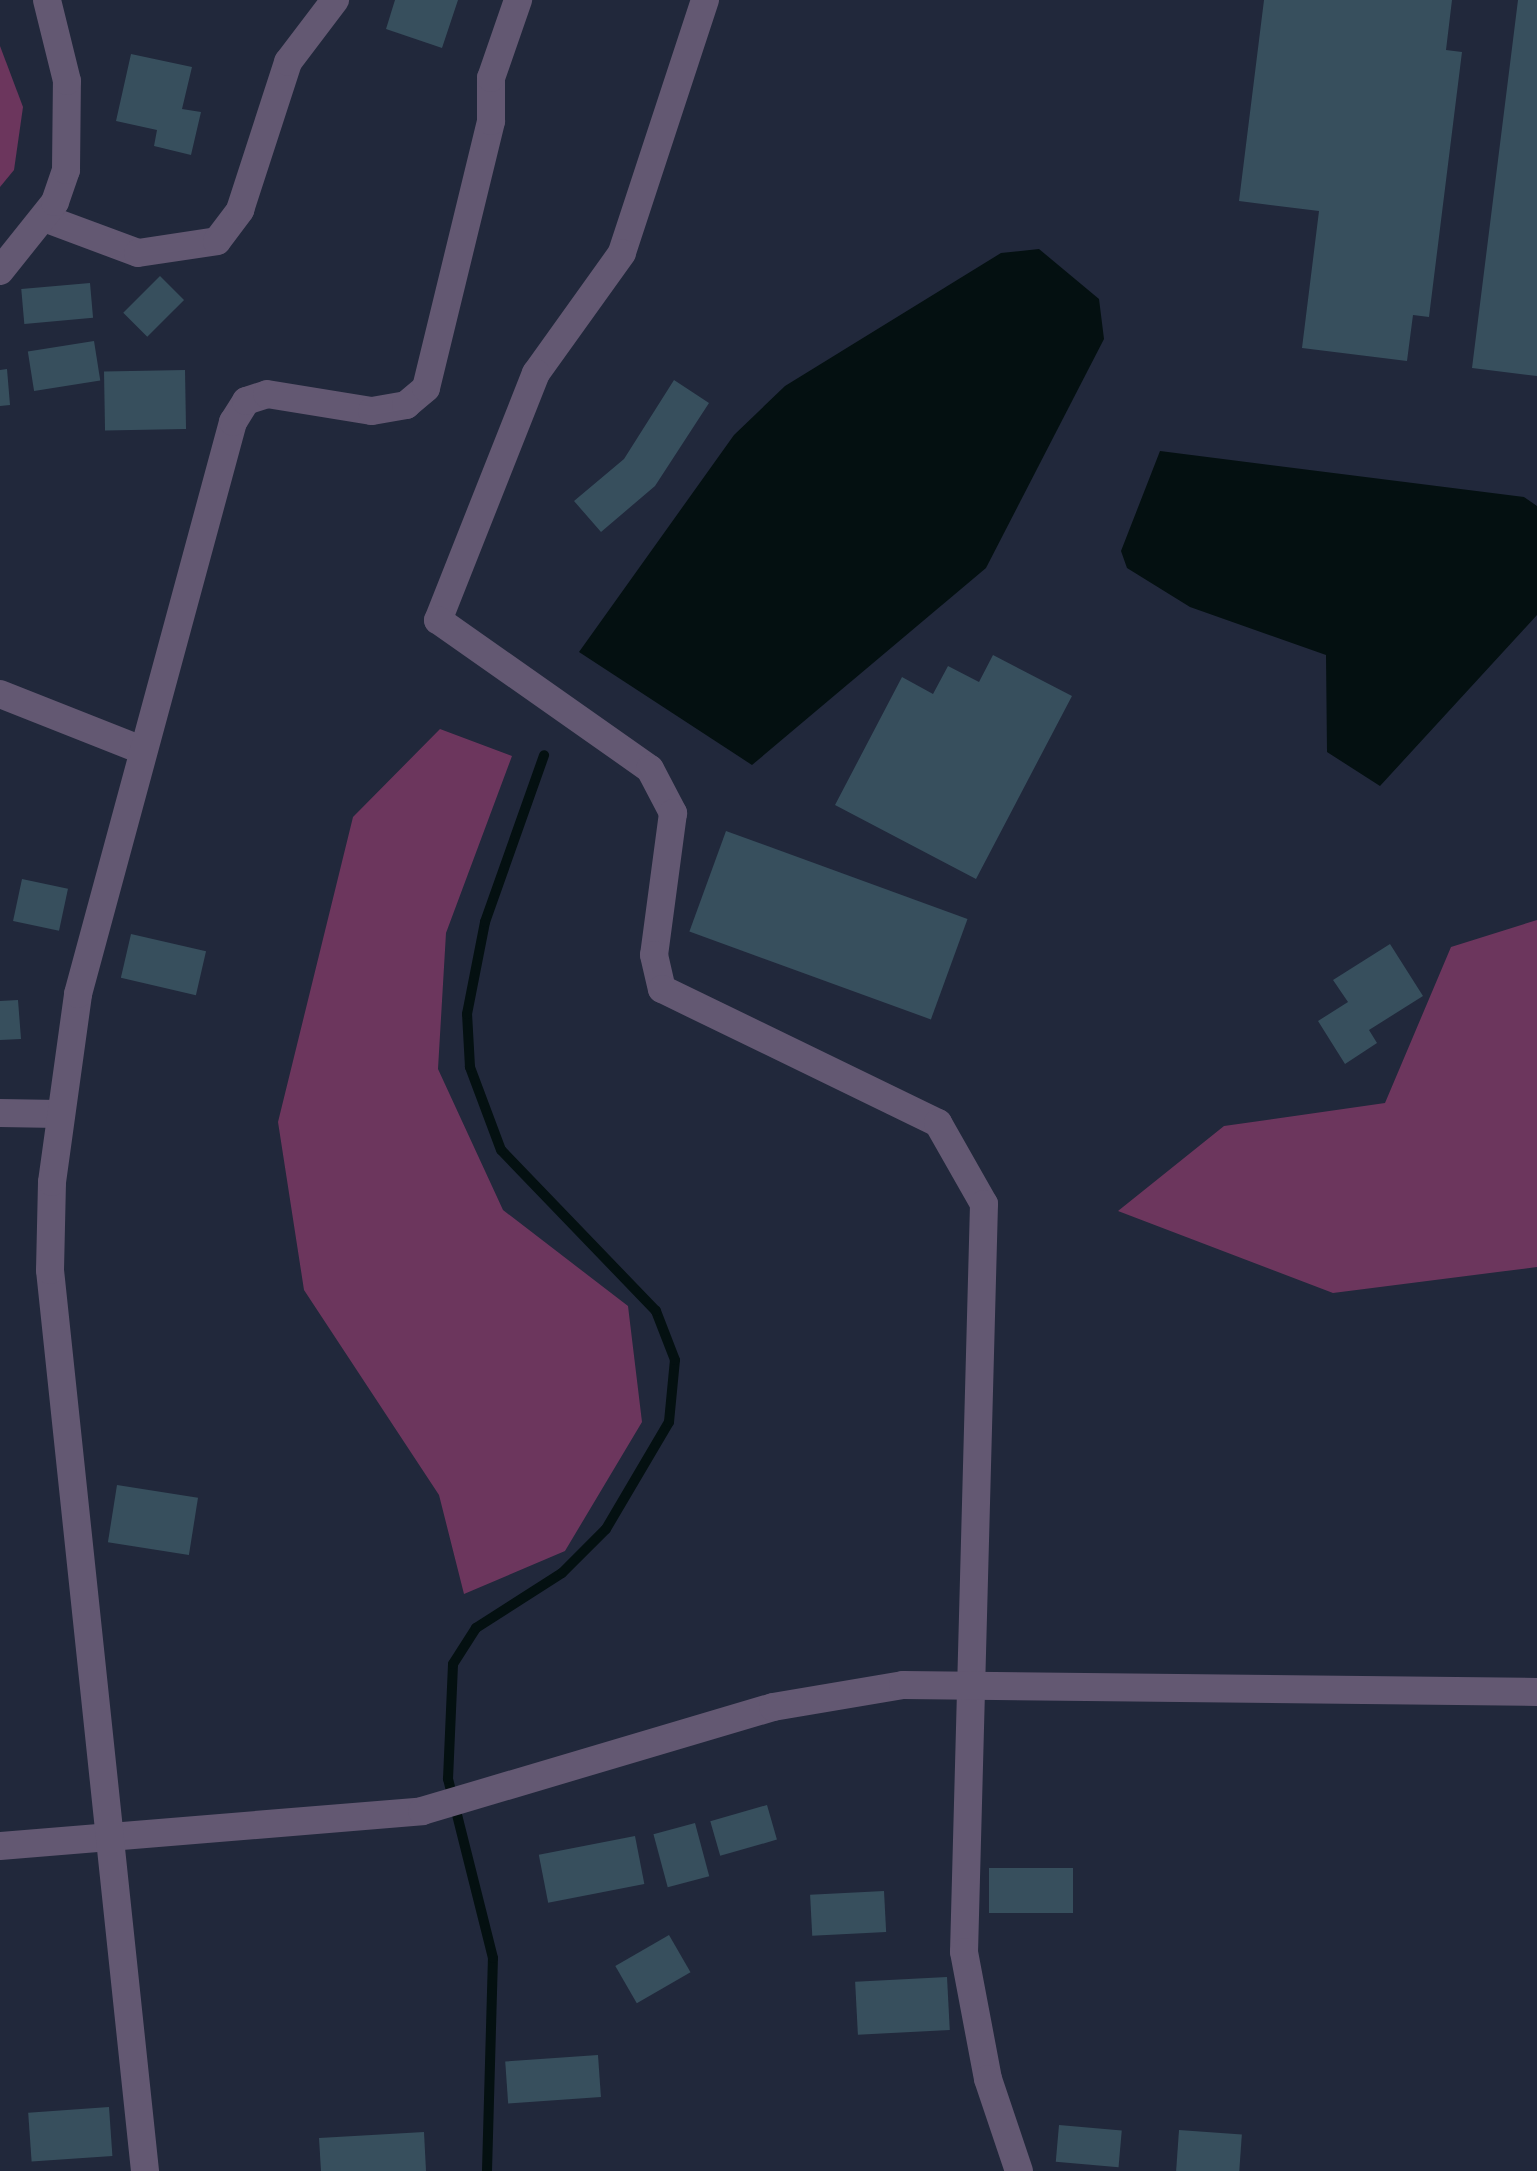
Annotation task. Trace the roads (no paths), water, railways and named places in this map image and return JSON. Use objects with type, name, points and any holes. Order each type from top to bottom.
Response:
[{"type":"street","points":[[0,271],[44,218],[66,170],[68,130],[47,0]]},
{"type":"street","points":[[44,218],[138,253],[217,241],[240,210],[288,62],[335,0]]},
{"type":"street","points":[[145,2171],[104,1839],[50,1270],[59,1114],[78,994],[139,748],[246,402],[293,392],[372,411],[406,405],[426,388],[491,121],[491,78],[518,0]]},
{"type":"street","points":[[704,0],[622,253],[536,372],[438,620],[650,769],[673,814],[654,956],[662,989],[938,1123],[984,1204],[968,1684],[964,1952],[988,2079],[1019,2171]]},
{"type":"street","points":[[0,694],[139,748]]},
{"type":"street","points":[[0,1113],[59,1114]]},
{"type":"street","points":[[0,1846],[422,1811],[480,1800],[773,1707],[968,1684],[1537,1692]]},
{"type":"waterway","points":[[487,2171],[493,1958],[448,1779],[453,1664],[476,1628],[562,1573],[606,1529],[669,1422],[675,1360],[656,1311],[501,1150],[470,1067],[467,1014],[485,922],[544,755]]}]
